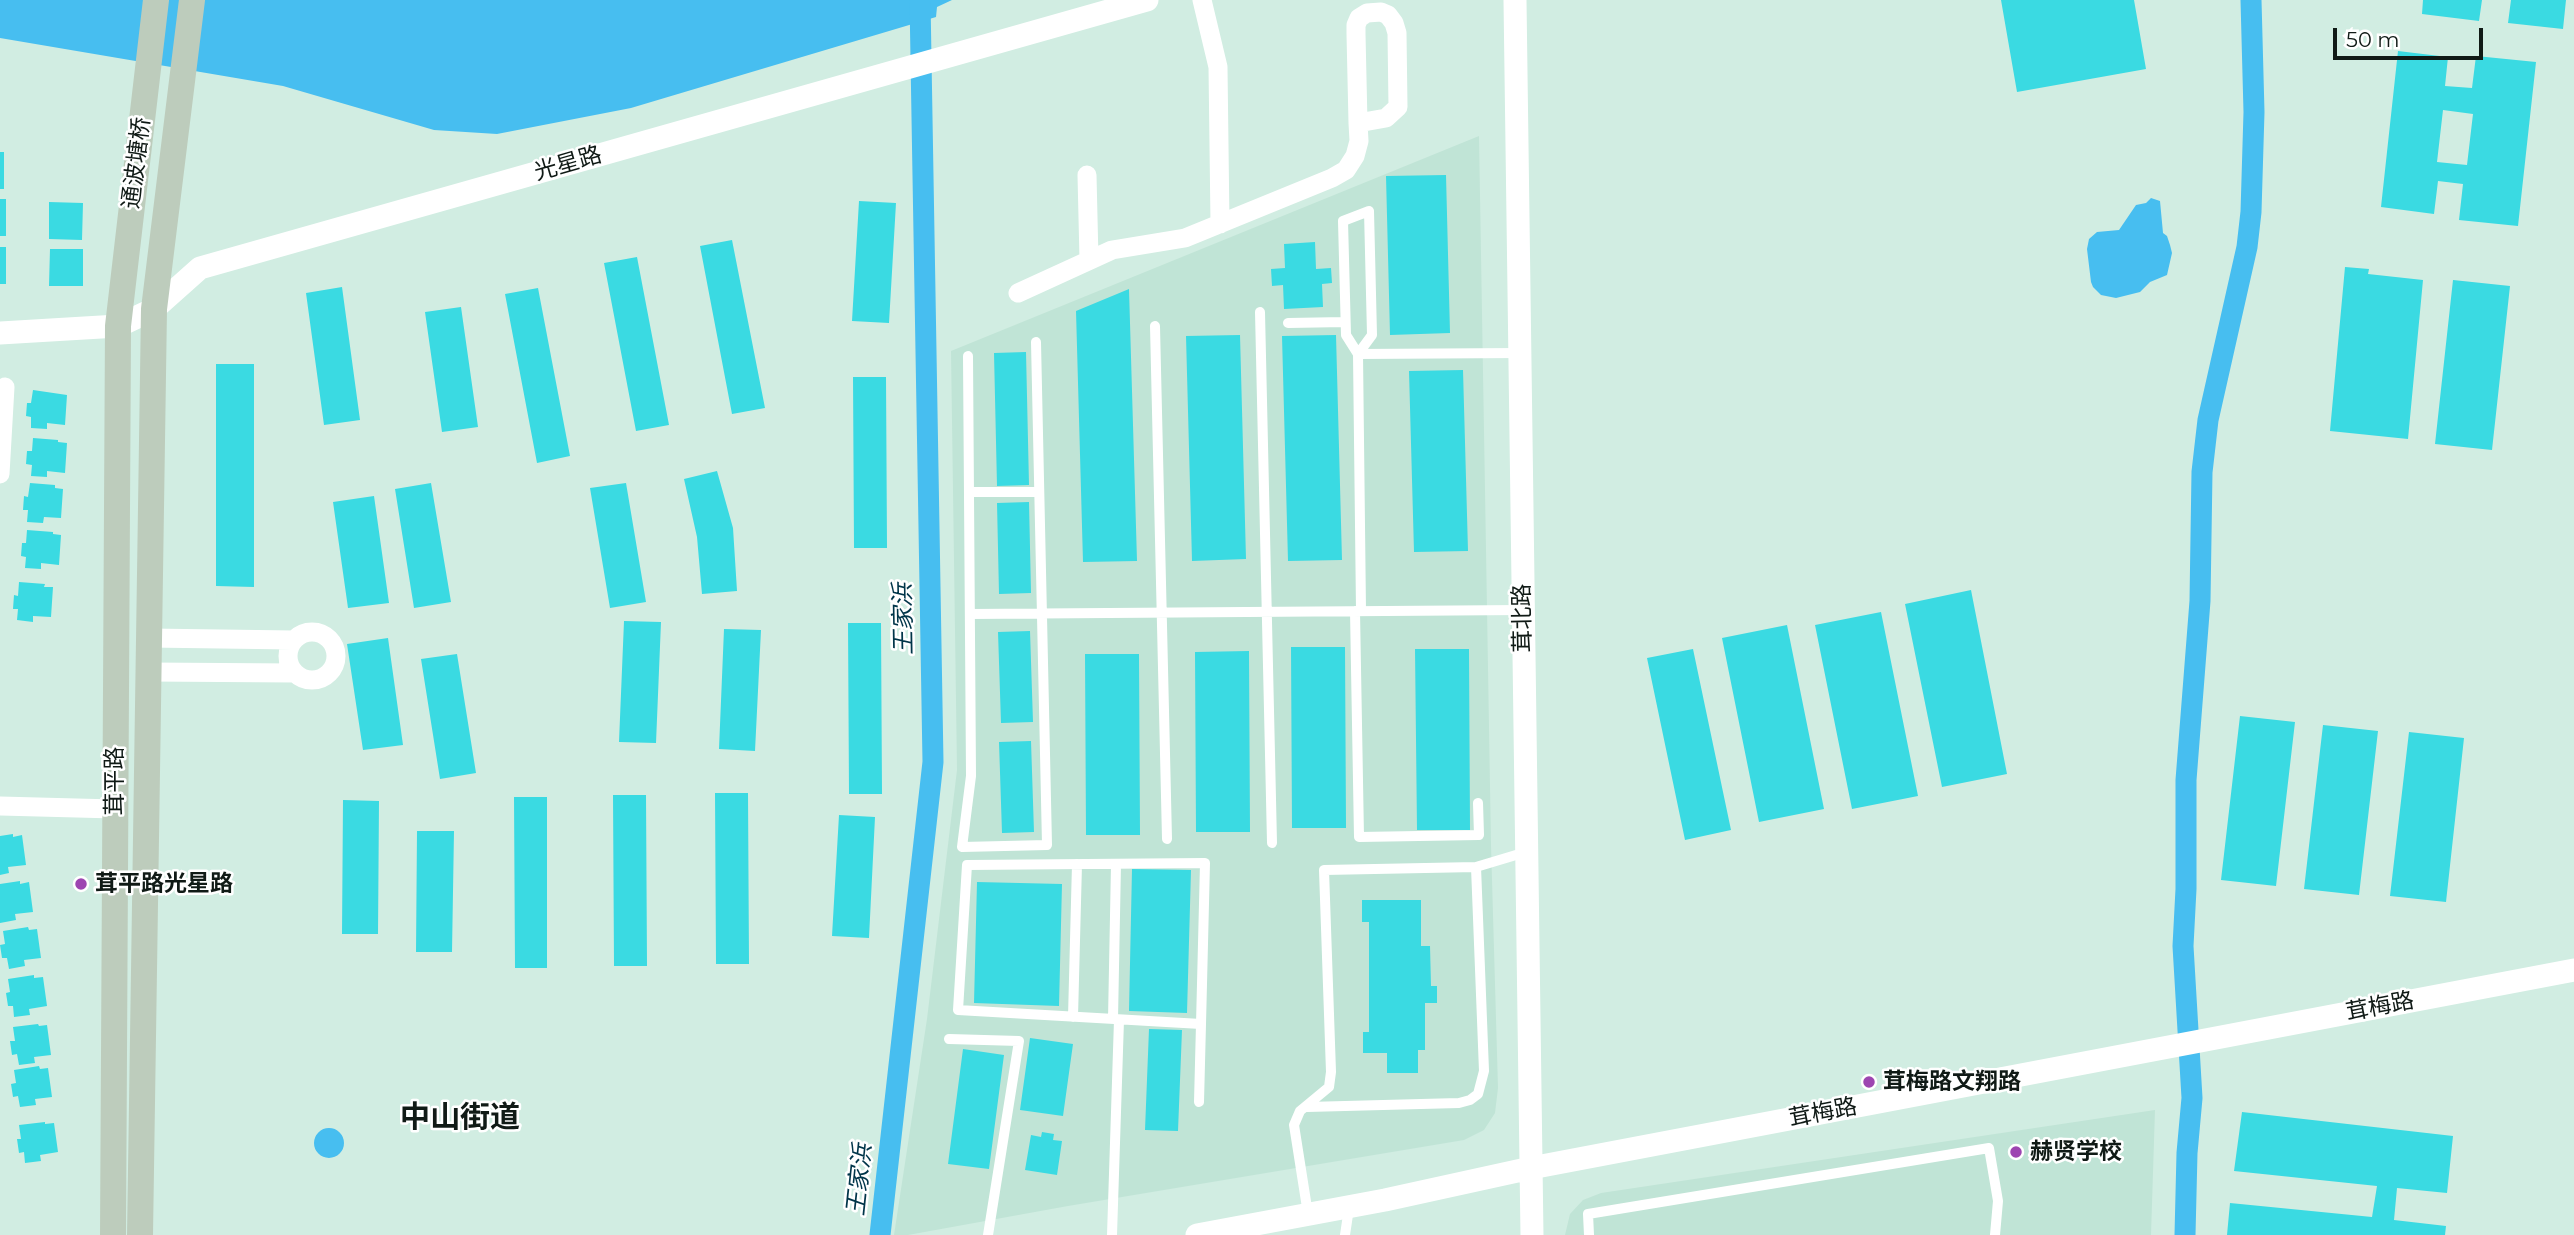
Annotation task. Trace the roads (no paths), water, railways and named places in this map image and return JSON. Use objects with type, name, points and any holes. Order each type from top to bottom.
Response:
[{"type":"main road","name":"通波塘桥","points":[[118,327],[156,0]]},
{"type":"main road","points":[[140,1235],[154,309],[192,0]]},
{"type":"main road","name":"茸平路","points":[[113,1235],[118,327]]},
{"type":"street","name":"光星路","points":[[0,333],[118,327],[154,309],[200,268],[1146,0]]},
{"type":"street","points":[[1202,0],[1218,66],[1220,224]]},
{"type":"street","name":"茸北路","points":[[1515,0],[1532,1235]]},
{"type":"street","points":[[1018,293],[1112,250],[1185,238],[1346,170],[1355,156],[1359,141],[1358,122],[1356,25],[1359,18],[1367,13],[1381,12],[1388,15],[1397,33],[1398,107],[1386,118],[1358,122]]},
{"type":"street","points":[[1087,175],[1089,260]]},
{"type":"street","points":[[0,474],[5,387]]},
{"type":"street","points":[[148,672],[295,673],[310,680],[326,676],[332,670],[337,654],[330,639],[315,631],[307,632],[293,640],[289,647],[288,661],[295,673]]},
{"type":"street","points":[[149,638],[293,640]]},
{"type":"street","points":[[0,806],[115,809]]},
{"type":"street","name":"茸梅路","points":[[1197,1235],[1531,1168],[2574,970]]},
{"type":"lane","points":[[1358,354],[1372,335],[1369,211],[1343,221],[1346,335],[1358,354],[1359,837],[1479,835],[1478,803]]},
{"type":"lane","points":[[1260,312],[1272,844]]},
{"type":"lane","points":[[1288,323],[1345,322]]},
{"type":"lane","points":[[1155,327],[1167,839]]},
{"type":"lane","points":[[968,356],[971,776],[962,847],[1047,845],[1036,342]]},
{"type":"lane","points":[[1358,354],[1520,353]]},
{"type":"lane","points":[[969,492],[1040,492]]},
{"type":"lane","points":[[970,614],[1523,610]]},
{"type":"lane","points":[[1308,1214],[1294,1125],[1300,1111],[1329,1087],[1331,1072],[1324,870],[1476,867],[1527,852]]},
{"type":"lane","points":[[1199,1102],[1201,1024],[1205,863],[967,864],[958,1010],[1201,1024]]},
{"type":"lane","points":[[1073,1017],[1077,864]]},
{"type":"lane","points":[[1112,1235],[1116,864]]},
{"type":"lane","points":[[1305,1107],[1459,1102],[1470,1100],[1478,1094],[1484,1071],[1476,867]]},
{"type":"lane","points":[[948,1039],[1019,1041],[988,1235]]},
{"type":"lane","points":[[1589,1235],[1588,1214],[1989,1149],[1998,1201],[1995,1235]]},
{"type":"lane","points":[[1345,1235],[1350,1206]]},
{"type":"water","points":[[0,0],[952,0],[937,7],[936,17],[631,108],[497,134],[434,130],[283,86],[0,38]]},
{"type":"water","points":[[2151,198],[2160,201],[2163,233],[2167,236],[2172,253],[2167,275],[2150,282],[2140,292],[2116,298],[2101,295],[2091,282],[2087,249],[2089,239],[2097,232],[2119,230],[2136,205],[2146,203]]},
{"type":"water","points":[[329,1128],[335,1129],[343,1137],[343,1149],[335,1157],[329,1158],[323,1157],[315,1149],[314,1143],[315,1137],[323,1129]]},
{"type":"waterway","name":"王家浜","points":[[880,1235],[933,762],[920,0]]},
{"type":"waterway","points":[[2185,1235],[2187,1153],[2192,1098],[2183,946],[2186,780],[2200,601],[2202,472],[2208,420],[2247,247],[2251,212],[2254,112],[2251,0]]},
{"type":"place","name":"茸平路光星路","points":[[81,884]]},
{"type":"place","name":"茸梅路文翔路","points":[[1869,1082]]},
{"type":"place","name":"赫贤学校","points":[[2016,1152]]},
{"type":"district","name":"中山街道","points":[[460,1118]]}]
